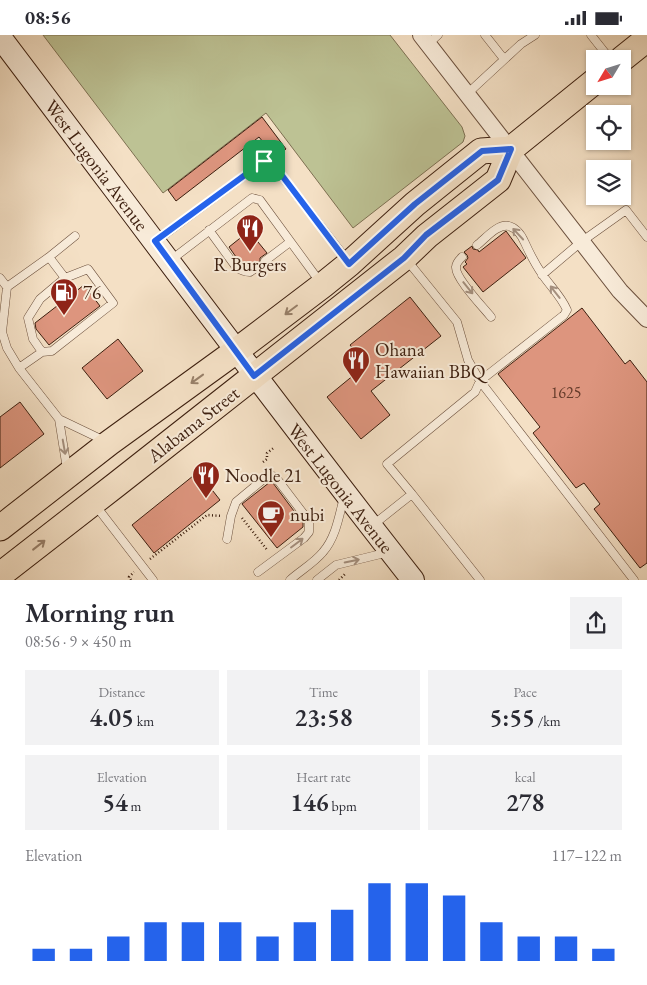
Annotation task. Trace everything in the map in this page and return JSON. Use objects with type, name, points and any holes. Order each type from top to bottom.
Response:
[{"type":"main road","name":"West Lugonia Avenue","points":[[0,37],[170,261],[254,376],[413,580]]},
{"type":"main road","points":[[631,52],[647,39]]},
{"type":"main road","name":"Alabama Street","points":[[0,575],[404,258],[426,235],[498,180],[511,149],[586,88]]},
{"type":"main road","name":"Alabama Street","points":[[0,528],[109,443],[323,285],[415,204],[482,151],[511,149]]},
{"type":"street","points":[[429,38],[467,94],[581,242],[620,291],[647,319]]},
{"type":"lane","points":[[485,35],[504,59]]},
{"type":"lane","points":[[467,94],[521,43],[535,35]]},
{"type":"lane","points":[[591,35],[603,50]]},
{"type":"lane","points":[[155,241],[264,161],[271,161],[349,264]]},
{"type":"lane","points":[[170,261],[252,198],[260,200],[323,285]]},
{"type":"lane","points":[[542,275],[581,242],[626,209],[647,237]]},
{"type":"lane","points":[[477,245],[500,227],[509,226],[516,230],[522,237],[542,275],[567,309],[564,315],[480,381],[475,392],[387,464],[480,580]]},
{"type":"lane","points":[[209,230],[236,267],[245,272],[250,272],[257,267]]},
{"type":"lane","points":[[7,287],[75,236]]},
{"type":"lane","points":[[265,261],[290,242]]},
{"type":"lane","points":[[49,257],[65,278]]},
{"type":"lane","points":[[462,257],[456,266],[458,276],[491,317]]},
{"type":"lane","points":[[404,258],[457,322],[468,360],[480,381],[634,580]]},
{"type":"lane","points":[[19,368],[42,352],[52,351],[113,303],[88,269],[65,278],[40,299],[28,318],[33,339],[42,352]]},
{"type":"lane","points":[[0,278],[7,287],[2,332],[7,348],[19,368],[59,419],[109,443]]},
{"type":"lane","points":[[59,419],[68,474]]},
{"type":"lane","points":[[227,539],[231,516],[236,503],[266,477],[273,476],[277,479],[309,521],[309,532],[304,538],[258,572]]},
{"type":"lane","points":[[290,580],[322,554],[327,547],[333,535],[345,493]]},
{"type":"lane","points":[[371,527],[412,494]]},
{"type":"lane","points":[[94,502],[153,580]]},
{"type":"lane","points":[[318,580],[336,565],[390,552]]},
{"type":"path","points":[[263,462],[267,459],[267,453],[275,447]]},
{"type":"path","points":[[131,580],[129,577],[142,565],[207,515],[241,517],[270,555],[266,559],[270,563]]},
{"type":"green space","points":[[43,35],[390,35],[462,127],[465,136],[463,142],[353,228],[266,113],[163,193]]},
{"type":"building","points":[[262,117],[286,149],[275,157],[259,137],[176,201],[168,190]]},
{"type":"building","name":"R Burgers","points":[[249,231],[267,253],[260,258],[260,262],[249,266],[241,264],[229,247]]},
{"type":"building","points":[[506,231],[526,258],[483,292],[463,267],[467,264],[465,262],[468,258],[464,252],[472,246],[473,249],[479,252]]},
{"type":"building","points":[[84,285],[100,306],[49,345],[36,329],[35,323]]},
{"type":"building","points":[[410,297],[441,336],[371,391],[390,415],[361,439],[327,397],[366,365],[350,345]]},
{"type":"building","points":[[582,308],[625,364],[630,360],[647,382],[647,563],[640,568],[594,509],[600,504],[584,483],[576,488],[533,433],[540,427],[498,374]]},
{"type":"building","points":[[118,339],[143,371],[107,399],[82,368]]},
{"type":"building","points":[[20,402],[44,434],[0,468],[0,417]]},
{"type":"building","points":[[198,472],[220,500],[154,553],[132,525]]},
{"type":"building","points":[[270,482],[273,483],[303,523],[303,527],[277,548],[242,504]]},
{"type":"place","name":"R Burgers","points":[[250,252]]},
{"type":"place","name":"76","points":[[64,316]]},
{"type":"place","name":"Ohana Hawaiian BBQ","points":[[356,384]]},
{"type":"place","name":"Noodle 21","points":[[206,499]]},
{"type":"place","name":"nubi","points":[[271,538]]},
{"type":"route","points":[[511,149],[498,180],[426,235],[404,258],[254,376],[155,241],[264,161],[271,161],[349,264],[415,204],[482,151],[511,149]]}]
